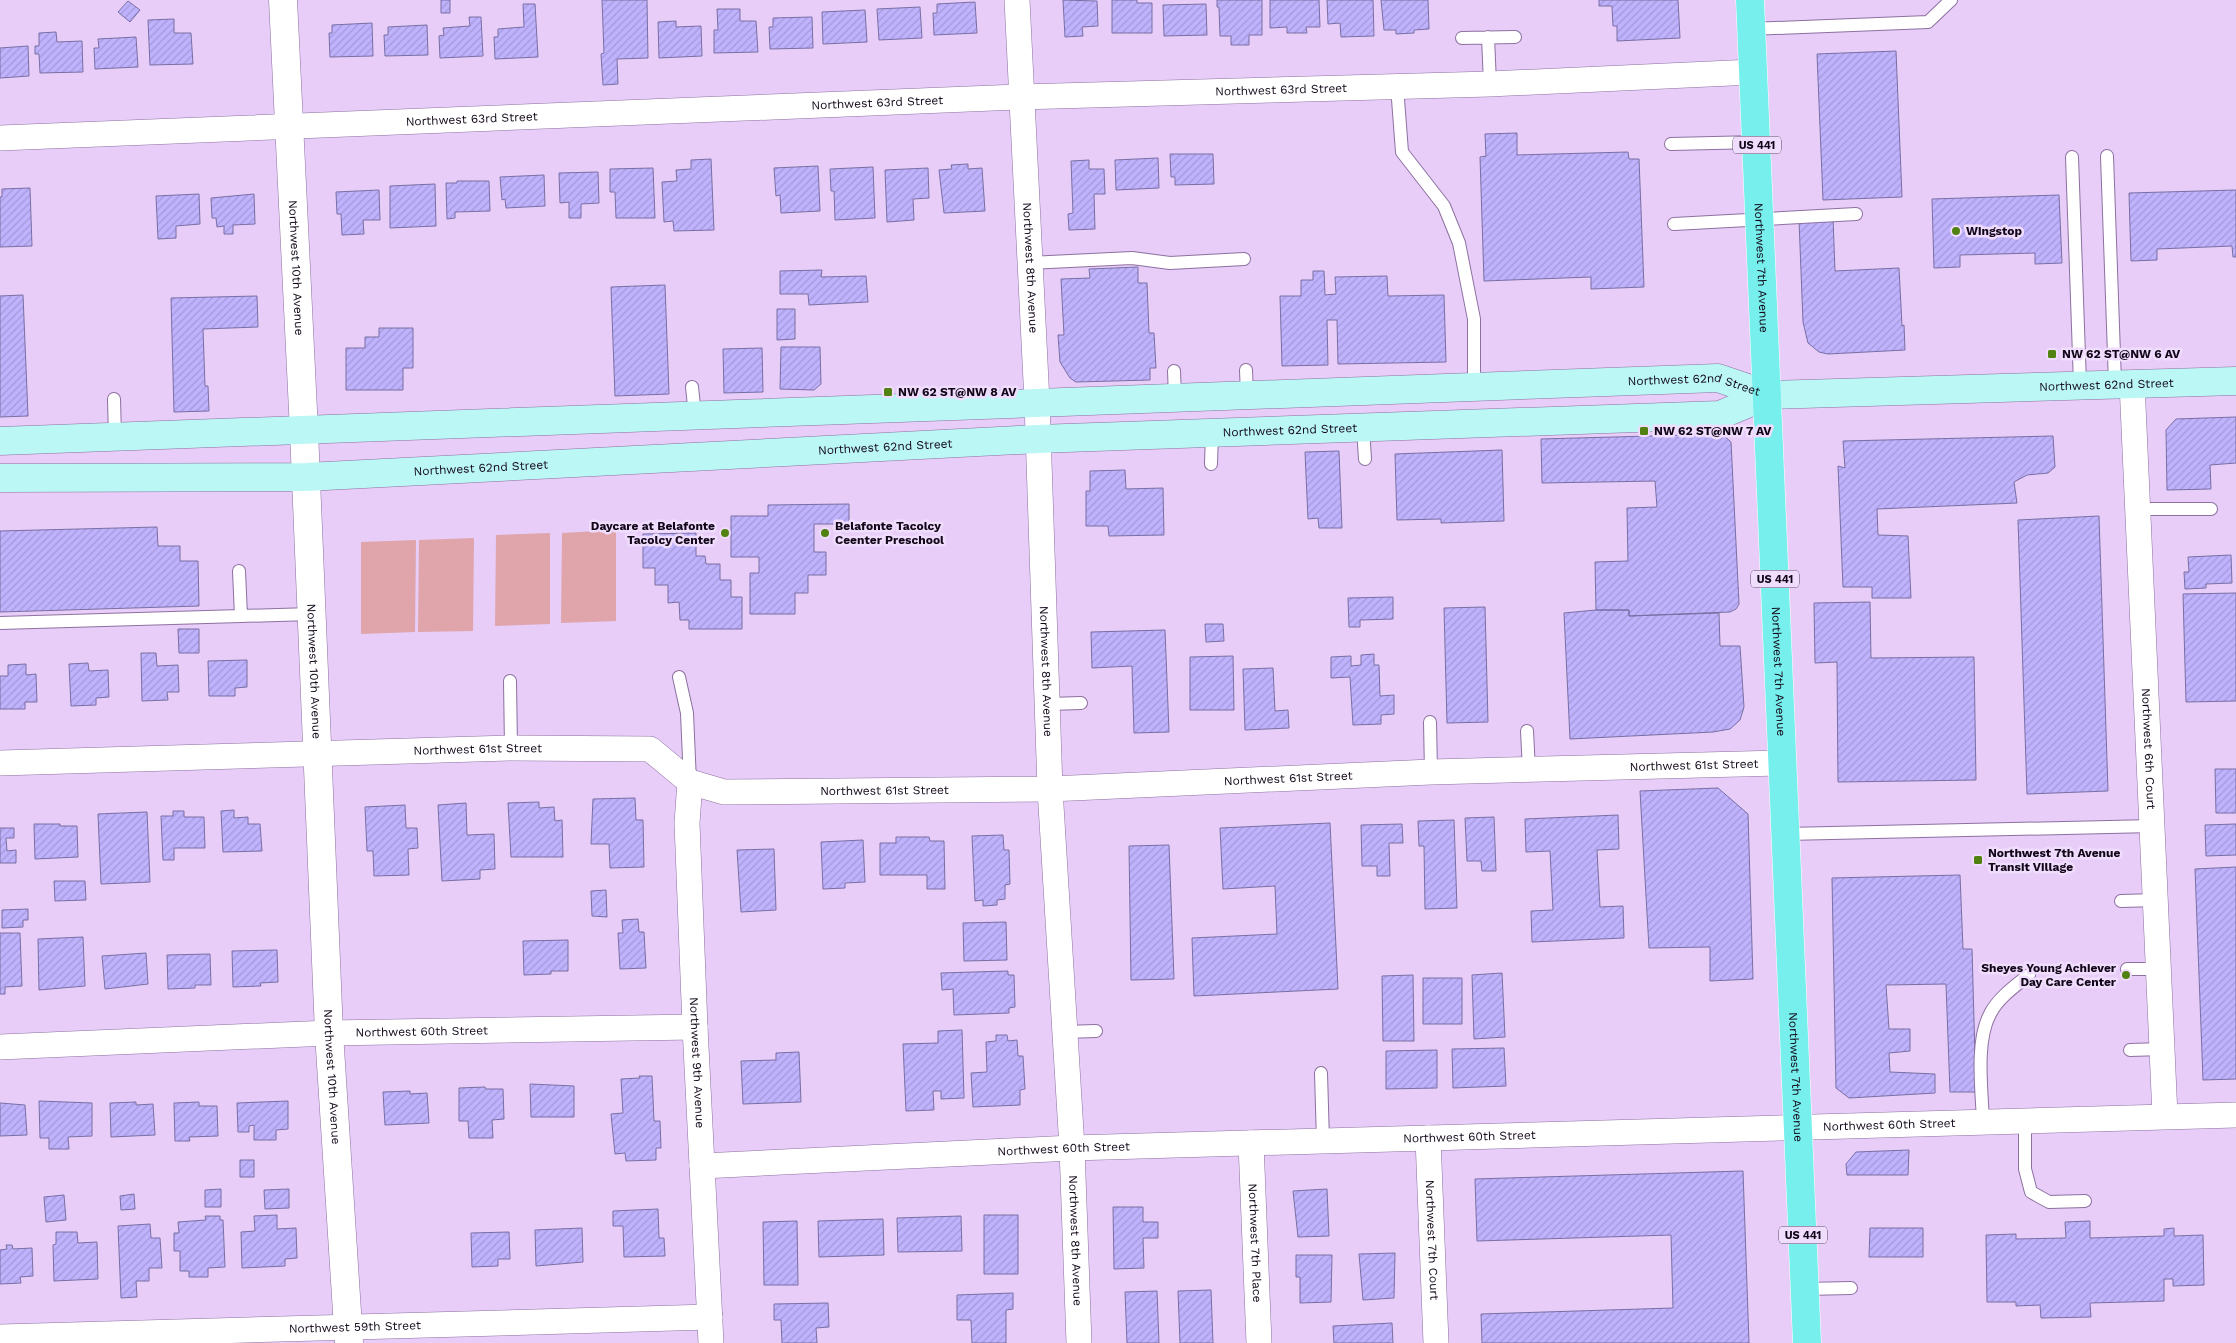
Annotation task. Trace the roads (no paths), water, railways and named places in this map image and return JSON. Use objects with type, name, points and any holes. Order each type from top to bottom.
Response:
[{"type":"main road","name":"Northwest 7th Avenue","points":[[1750,0],[1808,1343]]},
{"type":"main road","name":"Northwest 62nd Street","points":[[0,441],[1037,402],[1175,384],[1246,382],[1474,387],[1718,378],[1768,396]]},
{"type":"main road","name":"Northwest 62nd Street","points":[[0,478],[306,477],[1038,439],[1720,415],[1768,396],[2080,384],[2236,381]]},
{"type":"street","name":"Northwest 10th Avenue","points":[[283,0],[304,431],[329,1033],[349,1335]]},
{"type":"street","name":"Northwest 8th Avenue","points":[[1017,0],[1020,97],[1037,402],[1050,790],[1072,1148],[1079,1343]]},
{"type":"street","name":"Northwest 63rd Street","points":[[0,138],[1020,97],[1490,84],[1753,72]]},
{"type":"street","name":"Northwest 6th Court","points":[[2124,383],[2138,509],[2154,826],[2165,1116]]},
{"type":"street","name":"Northwest 61st Street","points":[[0,763],[511,748],[650,749],[690,782],[724,792],[1050,790],[1431,772],[1782,763]]},
{"type":"street","name":"Northwest 9th Avenue","points":[[690,782],[687,823],[694,1027],[711,1343]]},
{"type":"street","name":"Northwest 60th Street","points":[[0,1047],[329,1033],[694,1027]]},
{"type":"street","name":"Northwest 60th Street","points":[[702,1166],[1072,1148],[2165,1116],[2236,1116]]},
{"type":"street","name":"Northwest 7th Court","points":[[1428,1138],[1436,1343]]},
{"type":"street","name":"Northwest 7th Place","points":[[1251,1143],[1259,1343]]},
{"type":"street","name":"Northwest 59th Street","points":[[0,1337],[349,1335],[710,1317]]},
{"type":"lane","points":[[1751,29],[1928,22],[1951,0]]},
{"type":"lane","points":[[1462,38],[1515,36]]},
{"type":"lane","points":[[1488,37],[1490,84]]},
{"type":"lane","points":[[1397,86],[1402,152],[1444,206],[1459,243],[1474,319],[1474,387]]},
{"type":"lane","points":[[1670,144],[1757,142]]},
{"type":"lane","points":[[2107,156],[2124,383]]},
{"type":"lane","points":[[2072,157],[2080,384]]},
{"type":"lane","points":[[1674,224],[1856,214]]},
{"type":"lane","points":[[1030,263],[1132,258],[1170,263],[1244,259]]},
{"type":"lane","points":[[692,387],[695,415]]},
{"type":"lane","points":[[114,400],[115,437]]},
{"type":"lane","points":[[1363,428],[1365,459]]},
{"type":"lane","points":[[1211,464],[1212,433]]},
{"type":"lane","points":[[2138,509],[2211,509]]},
{"type":"lane","points":[[239,571],[241,616]]},
{"type":"lane","points":[[0,623],[311,614]]},
{"type":"lane","points":[[679,677],[687,713],[690,782]]},
{"type":"lane","points":[[510,681],[511,748]]},
{"type":"lane","points":[[1048,704],[1081,703]]},
{"type":"lane","points":[[1430,722],[1431,772]]},
{"type":"lane","points":[[1527,731],[1529,770]]},
{"type":"lane","points":[[1786,834],[2154,826]]},
{"type":"lane","points":[[2121,901],[2157,900]]},
{"type":"lane","points":[[2127,969],[2158,968]]},
{"type":"lane","points":[[1984,1122],[1981,1049],[1990,1014],[2009,991],[2028,975]]},
{"type":"lane","points":[[1064,1032],[1096,1031]]},
{"type":"lane","points":[[2130,1050],[2162,1049]]},
{"type":"lane","points":[[1321,1073],[1323,1141]]},
{"type":"lane","points":[[2025,1120],[2025,1169],[2031,1192],[2049,1202],[2085,1201]]},
{"type":"lane","points":[[1805,1289],[1851,1288]]},
{"type":"place","name":"Wingstop","points":[[1956,231]]},
{"type":"place","name":"NW 62 ST@NW 6 AV","points":[[2052,354]]},
{"type":"place","name":"NW 62 ST@NW 8 AV","points":[[888,392]]},
{"type":"place","name":"NW 62 ST@NW 7 AV","points":[[1644,431]]},
{"type":"place","name":"Daycare at Belafonte Tacolcy Center","points":[[725,533]]},
{"type":"place","name":"Belafonte Tacolcy Ceenter Preschool","points":[[825,533]]},
{"type":"place","name":"Northwest 7th Avenue Transit Village","points":[[1978,860]]},
{"type":"place","name":"Sheyes Young Achiever Day Care Center","points":[[2126,975]]}]
